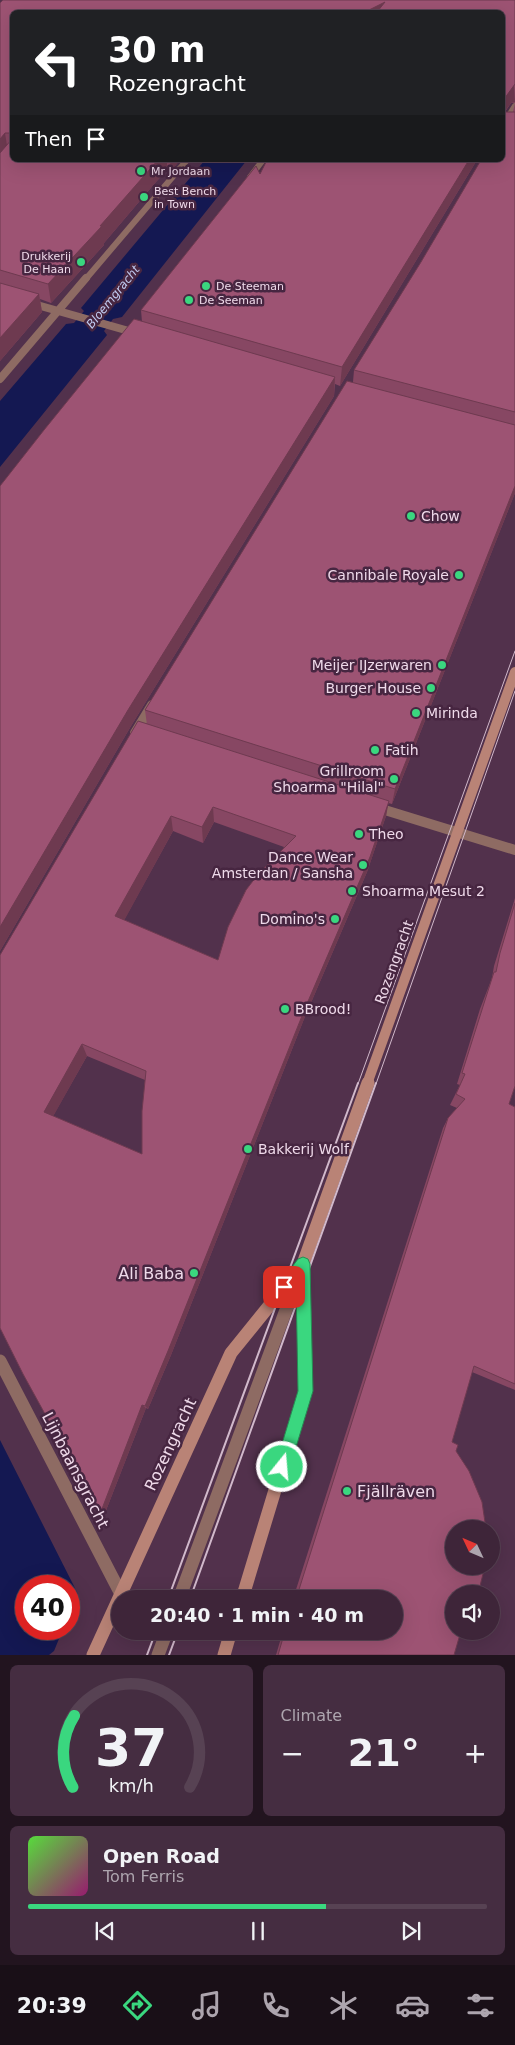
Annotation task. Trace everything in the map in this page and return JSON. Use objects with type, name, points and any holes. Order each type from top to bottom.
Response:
[{"type":"street","points":[[505,125],[515,106]]},
{"type":"street","points":[[0,379],[185,162]]},
{"type":"street","points":[[245,183],[261,162]]},
{"type":"street","points":[[25,302],[149,337]]},
{"type":"street","points":[[124,339],[136,324]]},
{"type":"street","name":"Rozengracht","points":[[182,1590],[303,1264],[515,672]]},
{"type":"street","points":[[138,734],[158,696]]},
{"type":"street","points":[[364,803],[515,850]]},
{"type":"street","name":"Rozengracht","points":[[125,1590],[231,1353],[303,1264]]},
{"type":"street","name":"Rozengracht","points":[[245,1590],[306,1391],[303,1264]]},
{"type":"street","name":"Lijnbaansgracht","points":[[0,1361],[119,1590]]},
{"type":"street","name":"Rozengracht","points":[[93,1655],[111,1618]]},
{"type":"street","points":[[158,1655],[164,1640]]},
{"type":"street","points":[[224,1655],[228,1640]]},
{"type":"water","name":"Bloemgracht","points":[[203,162],[245,162],[122,317],[113,319],[104,331],[107,335],[0,467],[0,401],[66,324],[74,323],[84,311],[81,308]]},
{"type":"water","points":[[0,1440],[68,1575],[15,1575],[15,1640],[58,1640],[54,1651],[49,1655],[0,1655]]},
{"type":"building","points":[[3,0],[515,0],[515,84],[505,98],[505,10],[379,10],[385,2],[369,10],[10,10],[10,133],[5,133],[0,139],[0,3]]},
{"type":"building","points":[[505,112],[515,112],[515,412],[354,370],[480,162],[505,162]]},
{"type":"building","points":[[10,141],[10,162],[156,162],[100,226],[102,226],[48,284],[0,270],[0,153]]},
{"type":"building","points":[[266,162],[468,162],[342,367],[141,310],[256,166],[260,174]]},
{"type":"building","points":[[0,283],[39,294],[0,338]]},
{"type":"building","points":[[134,319],[335,377],[128,710],[0,927],[0,486]]},
{"type":"building","points":[[347,381],[515,425],[515,486],[395,789],[145,710]]},
{"type":"building","points":[[138,721],[389,801],[370,857],[306,1006],[168,1351],[145,1406],[142,1405],[100,1514],[23,1374],[0,1328],[0,955]],"holes":[[[213,807],[296,836],[259,873],[246,890],[228,927],[218,960],[115,916],[171,816],[202,827]],[[82,1044],[146,1071],[142,1111],[142,1154],[44,1112]]]},
{"type":"building","points":[[515,903],[515,1086],[509,1104],[515,1107],[515,1384],[474,1366],[452,1442],[458,1445],[456,1451],[469,1471],[482,1502],[485,1520],[445,1520],[445,1575],[483,1575],[480,1585],[445,1585],[445,1640],[458,1640],[454,1655],[278,1655],[282,1640],[403,1640],[403,1590],[299,1590],[448,1118],[465,1099],[456,1094],[465,1074],[462,1073],[494,972],[496,972]]},
{"type":"tram line","points":[[358,1084],[515,651]]},
{"type":"tram line","points":[[376,1084],[515,691]]},
{"type":"tram line","points":[[171,1590],[358,1083]]},
{"type":"tram line","points":[[193,1590],[376,1083]]},
{"type":"tram line","points":[[147,1655],[153,1640]]},
{"type":"tram line","points":[[169,1655],[175,1640]]},
{"type":"place","name":"Mr Jordaan","points":[[141,171]]},
{"type":"place","name":"Best Bench in Town","points":[[144,197]]},
{"type":"place","name":"Drukkerij De Haan","points":[[81,262]]},
{"type":"place","name":"De Steeman","points":[[206,286]]},
{"type":"place","name":"De Seeman","points":[[189,300]]},
{"type":"place","name":"Chow","points":[[411,516]]},
{"type":"place","name":"Cannibale Royale","points":[[459,575]]},
{"type":"place","name":"Meijer IJzerwaren","points":[[442,665]]},
{"type":"place","name":"Burger House","points":[[431,688]]},
{"type":"place","name":"Mirinda","points":[[416,713]]},
{"type":"place","name":"Fatih","points":[[375,750]]},
{"type":"place","name":"Grillroom Shoarma \"Hilal\"","points":[[394,779]]},
{"type":"place","name":"Theo","points":[[359,834]]},
{"type":"place","name":"Dance Wear Amsterdan / Sansha","points":[[363,865]]},
{"type":"place","name":"Shoarma Mesut 2","points":[[352,891]]},
{"type":"place","name":"Domino's","points":[[335,919]]},
{"type":"place","name":"BBrood!","points":[[285,1009]]},
{"type":"place","name":"Bakkerij Wolf","points":[[248,1149]]},
{"type":"place","name":"Ali Baba","points":[[194,1273]]},
{"type":"place","name":"Fjällräven","points":[[347,1491]]},
{"type":"route","points":[[282,1467],[306,1391],[303,1264],[284,1287]]}]
